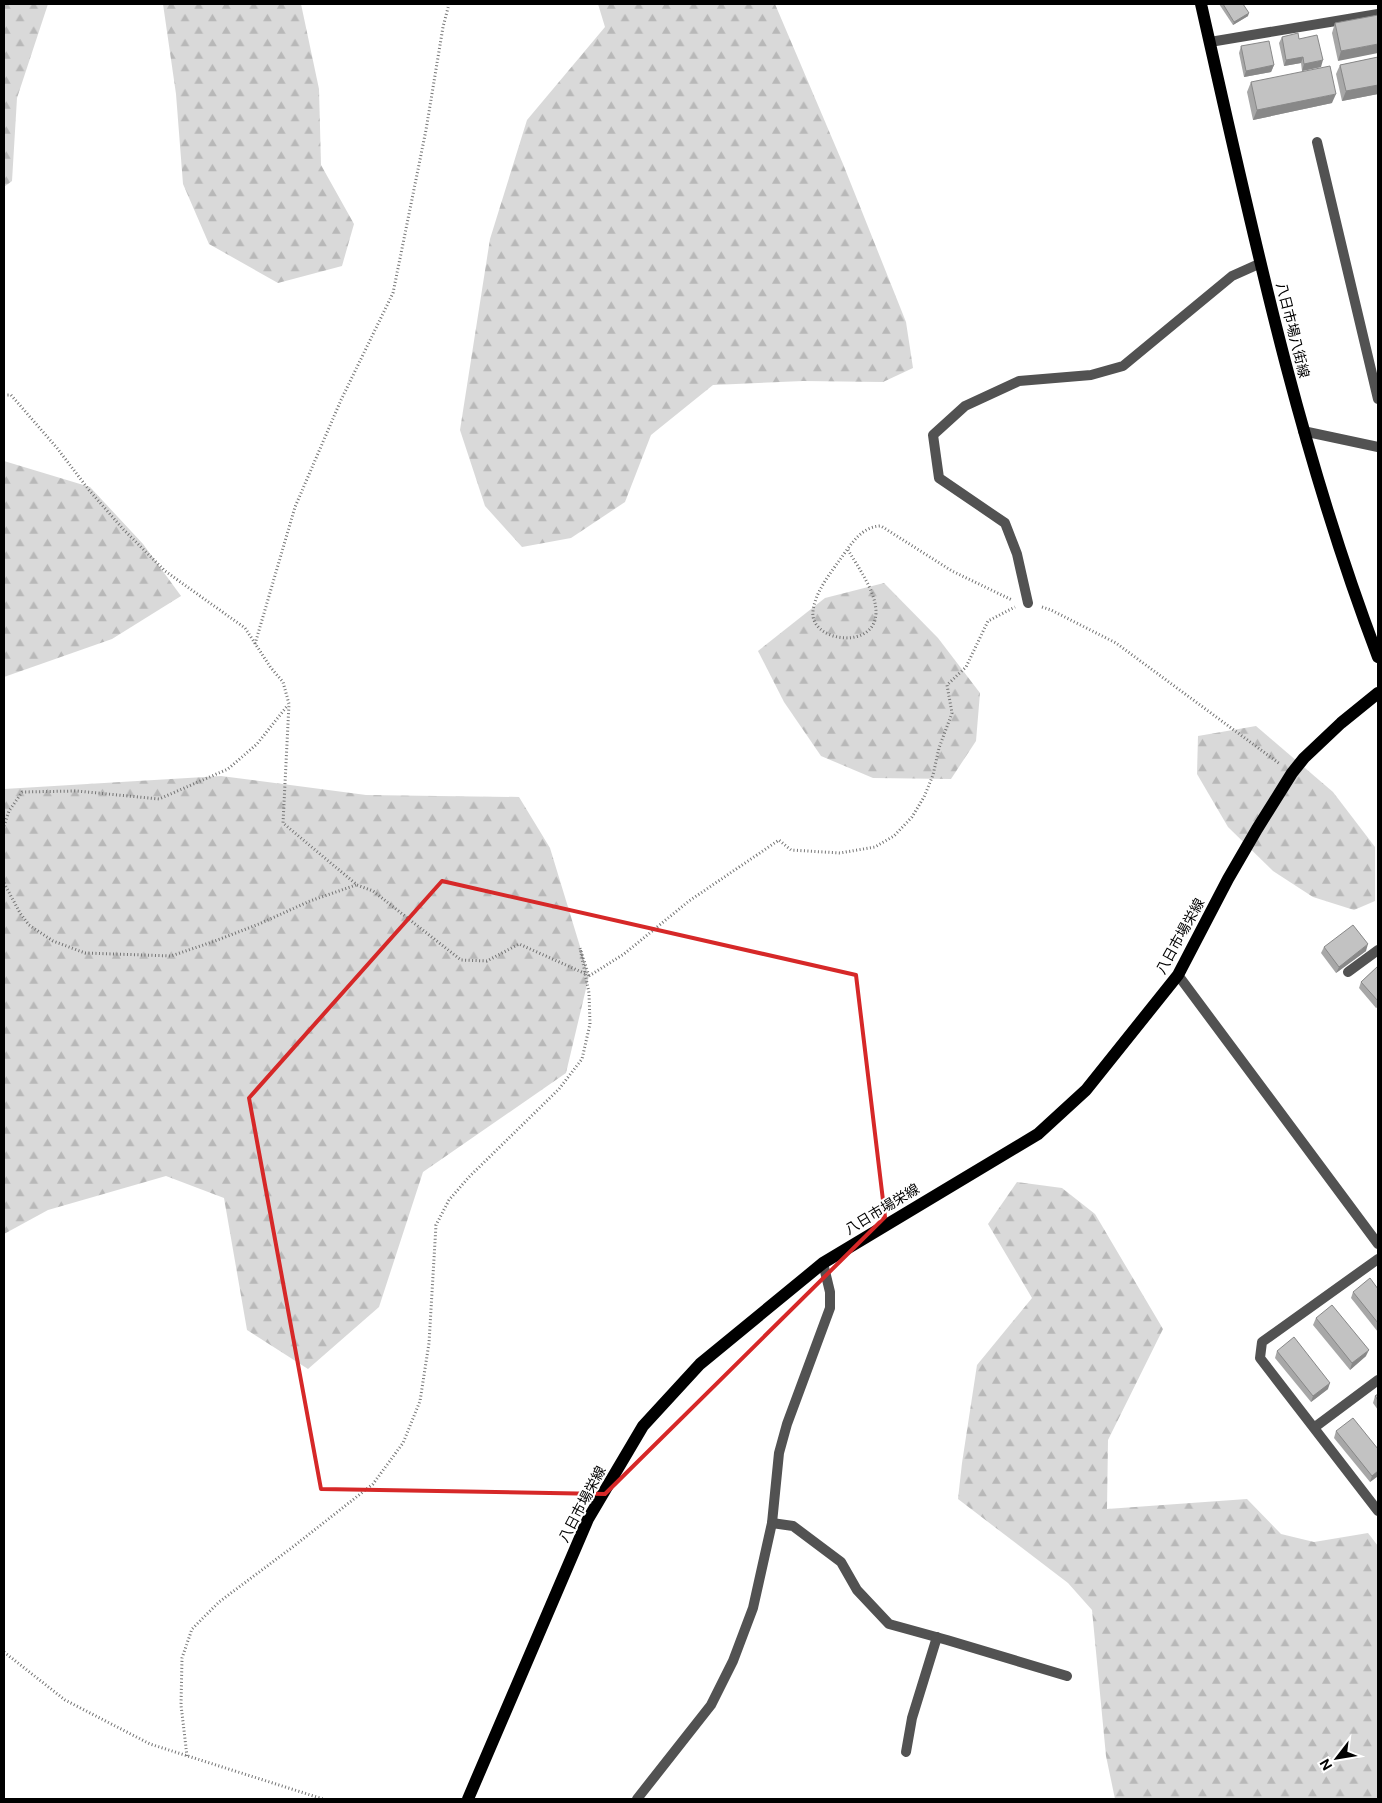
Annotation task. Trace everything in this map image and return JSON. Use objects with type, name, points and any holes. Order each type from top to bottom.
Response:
[{"type":"main road","name":"八日市場八街線","points":[[1201,4],[1275,327],[1303,431],[1353,592],[1378,657]]},
{"type":"main road","name":"八日市場栄線","points":[[468,1799],[588,1519],[643,1426],[700,1364],[823,1263],[1038,1134],[1086,1090],[1178,975],[1256,829],[1292,773],[1304,758],[1341,723],[1378,693]]},
{"type":"street","points":[[1210,42],[1378,14]]},
{"type":"street","points":[[1316,142],[1378,399]]},
{"type":"street","points":[[1026,604],[1017,554],[1005,523],[939,478],[933,435],[965,406],[1019,382],[1091,375],[1123,366],[1232,276],[1261,263]]},
{"type":"street","points":[[1303,431],[1378,447]]},
{"type":"street","points":[[1348,972],[1378,950]]},
{"type":"street","points":[[1178,975],[1378,1244]]},
{"type":"street","points":[[1378,1259],[1262,1342],[1260,1358],[1378,1511]]},
{"type":"street","points":[[637,1799],[711,1705],[733,1661],[753,1608],[772,1523],[779,1453],[787,1424],[830,1308],[830,1292],[823,1263]]},
{"type":"street","points":[[1315,1427],[1378,1380]]},
{"type":"street","points":[[772,1523],[793,1526],[841,1562],[857,1590],[890,1624],[1067,1676]]},
{"type":"street","points":[[906,1752],[912,1718],[937,1637]]},
{"type":"path","points":[[255,644],[296,508],[341,400],[393,293],[426,130],[443,26],[449,4]]},
{"type":"path","points":[[4,394],[10,395],[123,529],[164,571],[244,628],[282,682],[288,704],[283,823],[357,885],[374,891],[461,960],[487,961],[519,944],[589,976]]},
{"type":"path","points":[[848,550],[870,590],[876,614],[871,628],[865,634],[850,638],[825,632],[816,624],[812,613],[816,599],[827,578],[848,550],[862,532],[872,526],[881,526],[952,571],[1026,604],[1051,610],[1116,643],[1292,773]]},
{"type":"path","points":[[589,976],[624,954],[689,901],[779,840],[792,850],[840,853],[875,848],[894,836],[912,817],[924,797],[933,775],[939,748],[952,713],[948,685],[966,667],[988,621],[1014,607],[1026,604]]},
{"type":"path","points":[[4,826],[9,811],[22,792],[77,791],[159,799],[228,769],[257,744],[288,704]]},
{"type":"path","points":[[4,883],[29,925],[53,941],[85,953],[171,956],[260,924],[310,900],[357,885]]},
{"type":"path","points":[[187,1756],[181,1705],[182,1658],[192,1629],[220,1602],[373,1484],[403,1443],[420,1401],[429,1343],[436,1225],[449,1200],[469,1177],[559,1089],[582,1059],[590,1024],[589,994],[580,948],[589,976]]},
{"type":"path","points":[[4,1652],[65,1700],[150,1744],[323,1799]]},
{"type":"path","points":[[4,1659],[8,1655]]},
{"type":"highlighted area","points":[[442,881],[856,975],[885,1217],[605,1494],[321,1489],[249,1098]]},
{"type":"green space","points":[[4,4],[48,4],[17,98],[12,181],[4,187]]},
{"type":"green space","points":[[163,4],[301,4],[319,89],[321,165],[354,224],[342,266],[278,283],[209,244],[183,184],[176,94]]},
{"type":"green space","points":[[598,4],[775,4],[843,164],[906,322],[913,368],[883,382],[803,381],[713,385],[651,435],[625,502],[571,538],[522,547],[485,506],[460,430],[490,239],[527,120],[605,27]]},
{"type":"green space","points":[[4,461],[90,487],[143,544],[181,596],[112,639],[4,677]]},
{"type":"green space","points":[[884,583],[938,638],[980,693],[976,741],[951,779],[873,778],[821,756],[784,702],[758,651],[825,598]]},
{"type":"green space","points":[[1256,726],[1333,792],[1375,847],[1375,901],[1354,910],[1313,897],[1273,871],[1228,827],[1197,774],[1198,736]]},
{"type":"green space","points":[[221,776],[366,795],[519,797],[550,848],[589,976],[566,1073],[423,1172],[379,1307],[308,1369],[247,1330],[224,1198],[166,1176],[48,1210],[4,1234],[4,789]]},
{"type":"green space","points":[[1017,1182],[1062,1188],[1095,1214],[1163,1329],[1108,1440],[1107,1509],[1247,1499],[1281,1534],[1314,1542],[1368,1533],[1378,1546],[1378,1799],[1115,1799],[1106,1756],[1092,1610],[1068,1583],[958,1499],[977,1365],[1032,1298],[988,1224]]},
{"type":"building","points":[[1223,4],[1243,4],[1249,13],[1234,22]]},
{"type":"building","points":[[1378,15],[1378,44],[1341,51],[1335,23]]},
{"type":"building","points":[[1298,33],[1299,39],[1317,35],[1323,60],[1304,64],[1303,57],[1286,60],[1282,37]]},
{"type":"building","points":[[1269,41],[1274,65],[1246,71],[1241,46]]},
{"type":"building","points":[[1378,57],[1378,85],[1346,91],[1340,65]]},
{"type":"building","points":[[1330,66],[1336,94],[1257,110],[1251,82]]},
{"type":"building","points":[[1353,925],[1368,944],[1339,967],[1324,947]]},
{"type":"building","points":[[1378,966],[1378,1001],[1361,982]]},
{"type":"building","points":[[1370,1278],[1378,1289],[1378,1323],[1353,1292]]},
{"type":"building","points":[[1332,1305],[1369,1350],[1352,1363],[1316,1318]]},
{"type":"building","points":[[1294,1337],[1330,1383],[1313,1396],[1277,1351]]},
{"type":"building","points":[[1353,1418],[1378,1449],[1378,1471],[1372,1476],[1336,1431]]}]
